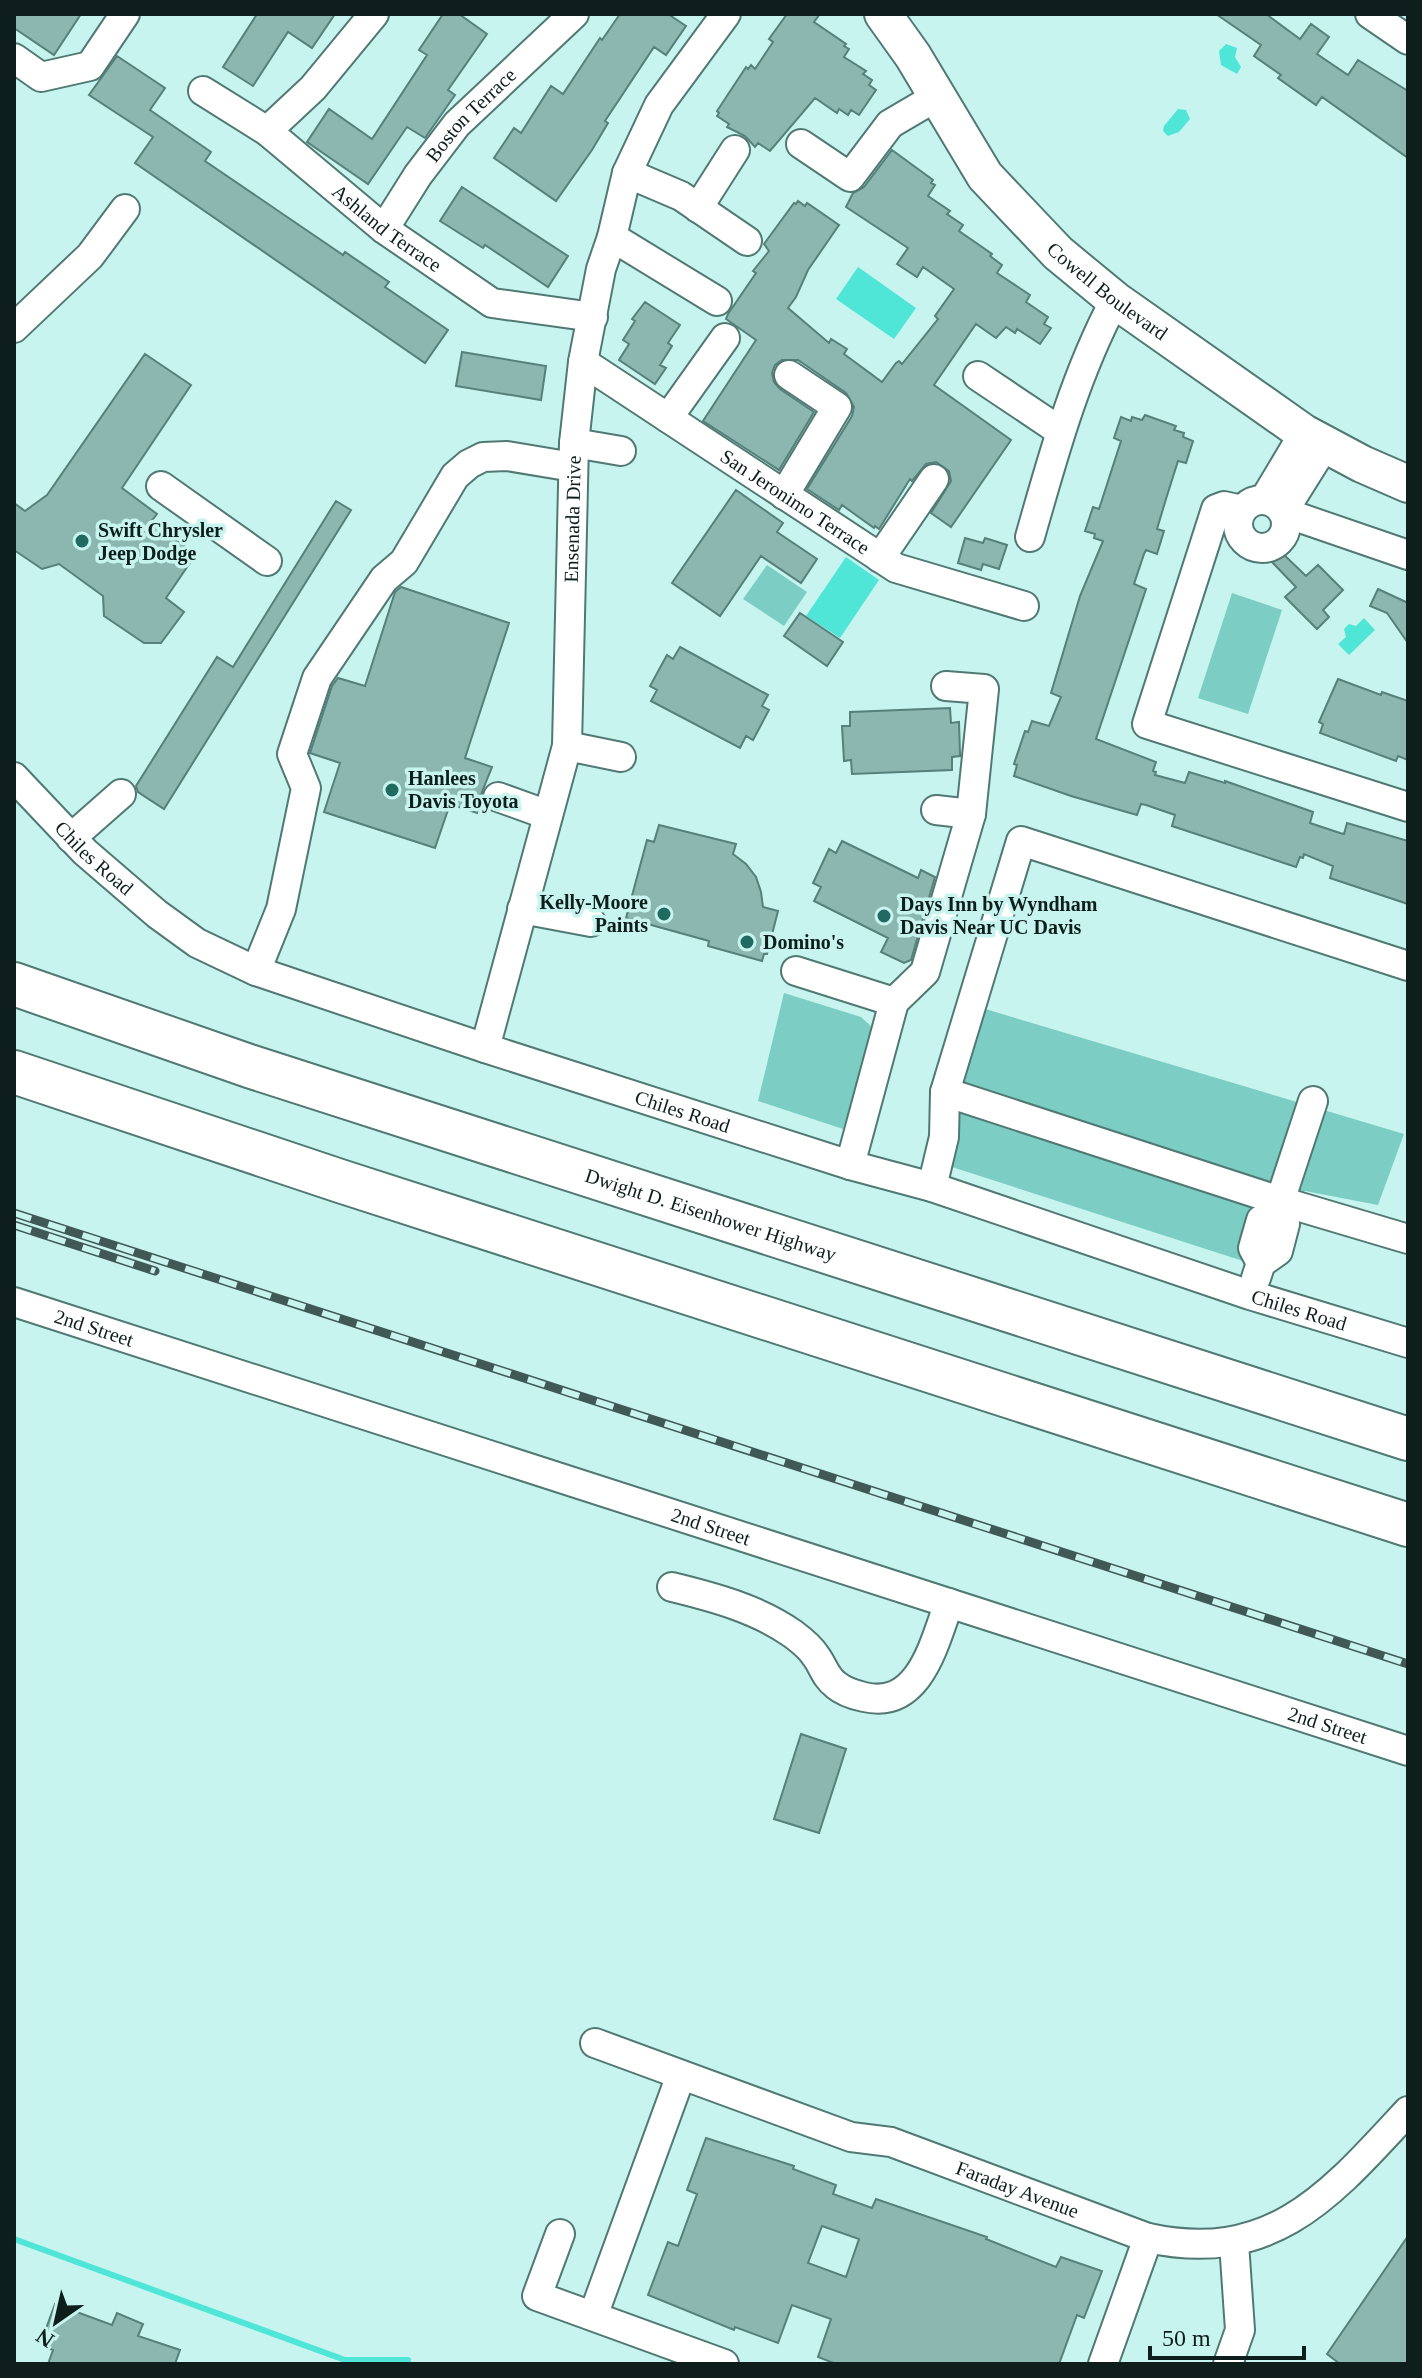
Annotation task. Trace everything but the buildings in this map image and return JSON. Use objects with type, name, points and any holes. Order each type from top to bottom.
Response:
[{"type":"highway","name":"Dwight D. Eisenhower Highway","points":[[14,984],[249,1066],[1408,1439]]},
{"type":"highway","points":[[14,1072],[340,1181],[1408,1525]]},
{"type":"highway","points":[[14,1096],[165,1132],[340,1181]]},
{"type":"main road","name":"Cowell Boulevard","points":[[883,14],[913,56],[985,176],[1058,253],[1115,300],[1314,439],[1408,484]]},
{"type":"street","points":[[14,58],[41,77],[90,66],[125,14]]},
{"type":"street","points":[[267,131],[313,88],[374,14]]},
{"type":"street","name":"Boston Terrace","points":[[384,229],[418,175],[457,124],[574,14]]},
{"type":"street","name":"Ensenada Drive","points":[[485,1048],[567,746],[574,455],[583,362],[601,269],[627,173],[659,105],[726,14]]},
{"type":"street","points":[[1370,14],[1408,40]]},
{"type":"street","name":"Ashland Terrace","points":[[203,91],[267,131],[384,229],[492,303],[593,317]]},
{"type":"street","points":[[801,144],[850,177],[890,124],[936,97]]},
{"type":"street","points":[[698,208],[735,150]]},
{"type":"street","points":[[627,173],[681,196],[747,241]]},
{"type":"street","points":[[14,328],[90,256],[125,209]]},
{"type":"street","points":[[612,237],[717,301]]},
{"type":"street","points":[[1030,537],[1060,431],[1092,342],[1115,300]]},
{"type":"street","points":[[668,418],[725,338]]},
{"type":"street","name":"San Jeronimo Terrace","points":[[583,362],[896,568],[1024,606]]},
{"type":"street","points":[[784,495],[837,407],[789,375]]},
{"type":"street","points":[[978,376],[1060,431]]},
{"type":"street","points":[[1263,507],[1314,439]]},
{"type":"street","points":[[256,971],[281,909],[306,788],[292,754],[317,678],[384,579],[404,562],[455,476],[483,457],[621,451]]},
{"type":"street","points":[[880,558],[934,479]]},
{"type":"street","points":[[161,486],[267,561]]},
{"type":"street","points":[[1408,555],[1263,507],[1224,506],[1216,509],[1147,724],[1408,807]]},
{"type":"street","points":[[850,1165],[894,1002],[925,972],[971,814],[984,689],[946,686]]},
{"type":"street","points":[[567,746],[621,757]]},
{"type":"street","name":"Chiles Road","points":[[14,777],[71,838],[157,914],[197,943],[256,971],[485,1048],[850,1165],[932,1187],[1250,1295],[1408,1343]]},
{"type":"street","points":[[71,838],[121,794]]},
{"type":"street","points":[[498,797],[548,815]]},
{"type":"street","points":[[936,810],[971,814]]},
{"type":"street","points":[[932,1187],[944,1137],[945,1092],[1021,841],[1408,966]]},
{"type":"street","points":[[522,909],[591,922]]},
{"type":"street","points":[[796,971],[894,1002]]},
{"type":"street","points":[[945,1092],[1278,1207],[1408,1239]]},
{"type":"street","points":[[1250,1295],[1261,1263],[1278,1251],[1285,1224],[1278,1207],[1313,1101]]},
{"type":"street","name":"2nd Street","points":[[14,1302],[1408,1751]]},
{"type":"street","points":[[672,1587],[717,1600],[770,1621],[810,1648],[824,1673],[837,1686],[873,1700],[903,1692],[915,1681],[949,1603]]},
{"type":"street","name":"Faraday Avenue","points":[[595,2043],[851,2137],[891,2142],[1148,2238],[1174,2244],[1234,2243],[1266,2232],[1320,2202],[1408,2111]]},
{"type":"street","points":[[593,2316],[681,2075]]},
{"type":"street","points":[[560,2234],[537,2296],[724,2364]]},
{"type":"street","points":[[1103,2364],[1148,2238]]},
{"type":"street","points":[[1228,2364],[1240,2330],[1234,2243]]},
{"type":"green space","points":[[767,565],[807,592],[784,626],[743,599]]},
{"type":"green space","points":[[1232,593],[1282,610],[1248,714],[1198,698]]},
{"type":"green space","points":[[784,993],[861,1017],[875,1030],[843,1129],[758,1101]]},
{"type":"green space","points":[[962,1002],[1404,1134],[1378,1205],[1305,1191],[1285,1201],[1243,1261],[927,1159]]},
{"type":"water","points":[[1226,44],[1237,48],[1235,57],[1241,67],[1237,74],[1221,65],[1219,51]]},
{"type":"water","points":[[1178,109],[1186,110],[1190,119],[1179,132],[1168,136],[1163,131],[1164,126]]},
{"type":"water","points":[[858,267],[916,308],[894,339],[836,299]]},
{"type":"water","points":[[846,557],[879,580],[840,638],[806,616]]},
{"type":"water","points":[[1364,618],[1375,630],[1349,655],[1338,644],[1346,637],[1344,629],[1349,624],[1356,626]]},
{"type":"waterway","points":[[14,2239],[345,2360],[408,2360]]},
{"type":"railway","points":[[14,1213],[1408,1664]]},
{"type":"railway","points":[[14,1225],[155,1271]]},
{"type":"place","name":"Swift Chrysler Jeep Dodge","points":[[82,541]]},
{"type":"place","name":"Hanlees Davis Toyota","points":[[392,790]]},
{"type":"place","name":"Kelly-Moore Paints","points":[[664,914]]},
{"type":"place","name":"Days Inn by Wyndham Davis Near UC Davis","points":[[884,916]]},
{"type":"place","name":"Domino's","points":[[747,942]]}]
